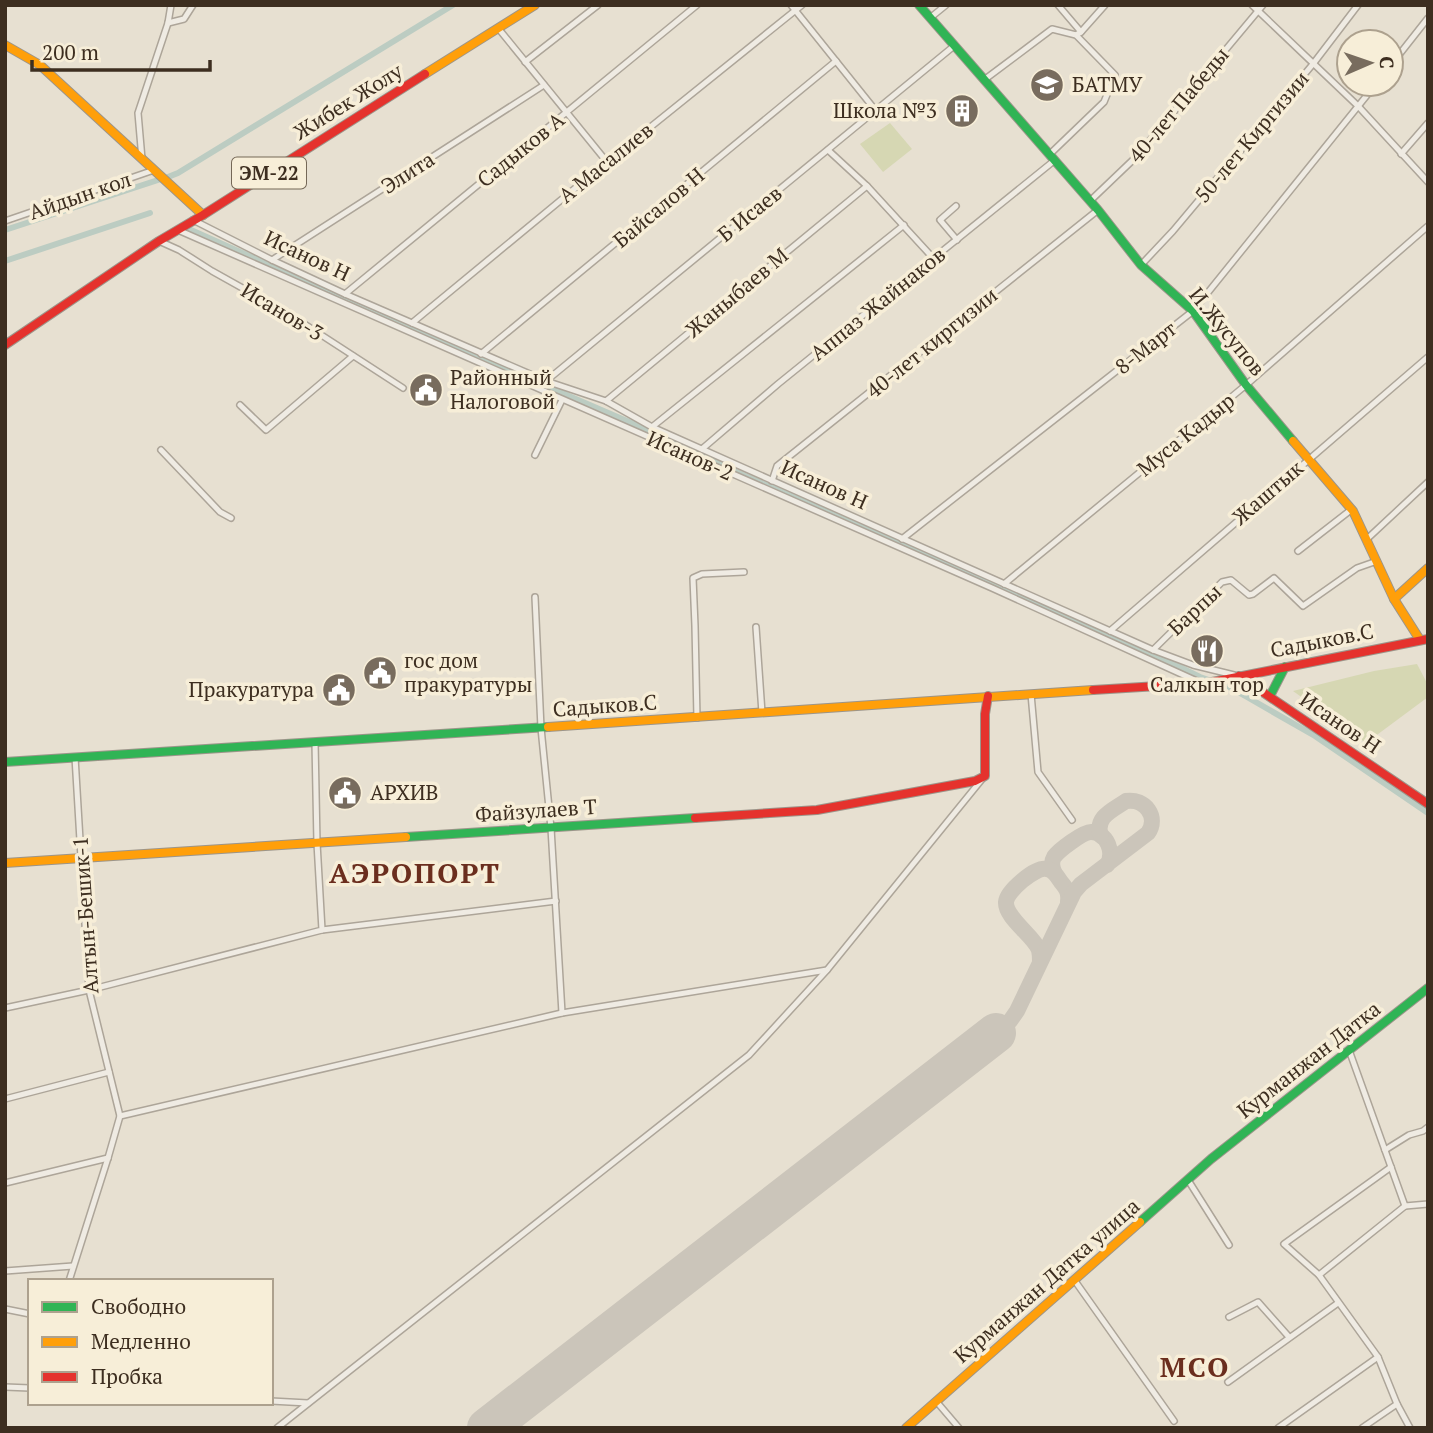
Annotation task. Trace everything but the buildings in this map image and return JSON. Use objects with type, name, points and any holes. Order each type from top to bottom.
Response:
[{"type":"street","points":[[142,159],[138,113],[168,23],[171,5]]},
{"type":"street","points":[[168,23],[184,19],[194,5]]},
{"type":"street","name":"Жибек Жолу","points":[[5,345],[159,241],[535,5]]},
{"type":"street","points":[[525,62],[598,5]]},
{"type":"street","name":"Садыков А","points":[[345,294],[697,5]]},
{"type":"street","name":"А Масалиев","points":[[412,323],[793,8],[802,5]]},
{"type":"street","name":"И.Жусупов","points":[[919,5],[1053,157],[1141,265],[1193,311],[1247,385],[1352,509],[1395,599],[1424,639]]},
{"type":"street","points":[[930,18],[946,5]]},
{"type":"street","points":[[1058,5],[1078,33]]},
{"type":"street","points":[[1078,33],[1105,5]]},
{"type":"street","points":[[1252,5],[1358,106],[1428,182]]},
{"type":"street","name":"40-лет Пабеды","points":[[1090,201],[1136,157],[1263,5]]},
{"type":"street","name":"50-лет Киргизии","points":[[1141,265],[1173,231],[1313,64],[1358,5]]},
{"type":"street","points":[[793,8],[876,111]]},
{"type":"street","points":[[1405,47],[1428,18]]},
{"type":"street","points":[[498,29],[607,162]]},
{"type":"street","points":[[984,80],[1052,29],[1078,33]]},
{"type":"street","name":"Аппаз Жайнаков","points":[[702,449],[957,240],[1053,157],[1104,102],[1115,75],[1078,33]]},
{"type":"street","points":[[5,45],[40,65],[203,215]]},
{"type":"street","name":"Б Исаев","points":[[546,381],[954,46]]},
{"type":"street","name":"Байсалов Н","points":[[481,354],[836,61]]},
{"type":"street","name":"Элита","points":[[272,260],[544,85]]},
{"type":"street","name":"8-Март","points":[[902,539],[1193,311],[1365,98]]},
{"type":"street","points":[[1401,154],[1428,123]]},
{"type":"street","points":[[828,150],[867,186],[934,259]]},
{"type":"street","name":"Айдын кол","points":[[5,221],[154,170]]},
{"type":"street","name":"Жаныбаев М","points":[[606,401],[867,186]]},
{"type":"street","points":[[956,206],[940,220],[957,240]]},
{"type":"street","name":"40-лет киргизии","points":[[772,481],[777,466],[1098,210]]},
{"type":"street","name":"Исанов Н","points":[[193,220],[345,294],[546,381],[606,401],[652,427],[1153,650],[1233,677],[1270,696],[1428,804]]},
{"type":"street","points":[[652,427],[904,225]]},
{"type":"street","name":"Муса Кадыр","points":[[1004,584],[1247,385],[1428,226]]},
{"type":"street","name":"Исанов-2","points":[[177,230],[1205,683]]},
{"type":"street","name":"Исанов-3","points":[[159,241],[289,314],[403,388]]},
{"type":"street","points":[[240,405],[265,430],[353,356]]},
{"type":"street","name":"Жаштык","points":[[1110,631],[1428,357]]},
{"type":"street","points":[[535,454],[562,400]]},
{"type":"street","points":[[161,450],[220,512],[232,518]]},
{"type":"street","points":[[1367,539],[1428,482]]},
{"type":"street","points":[[1298,551],[1352,509]]},
{"type":"street","name":"Барпы","points":[[1153,650],[1222,582],[1231,580],[1249,595],[1274,578],[1303,606],[1357,568],[1377,561]]},
{"type":"street","points":[[1395,599],[1428,568]]},
{"type":"street","points":[[697,718],[692,578],[702,574],[744,572]]},
{"type":"street","points":[[535,597],[541,728],[551,828],[562,1013]]},
{"type":"street","points":[[756,627],[762,713]]},
{"type":"street","name":"Садыков.С","points":[[5,762],[1205,683],[1424,639]]},
{"type":"street","points":[[1270,696],[1284,667]]},
{"type":"street","points":[[1031,694],[1038,772],[1072,820]]},
{"type":"street","points":[[277,1428],[748,1055],[827,970],[985,776],[985,714],[988,696]]},
{"type":"street","points":[[315,742],[322,930]]},
{"type":"street","name":"Алтын-Бешик-1","points":[[75,757],[89,990],[120,1116]]},
{"type":"street","name":"Файзулаев Т","points":[[5,863],[817,810],[975,781],[985,776]]},
{"type":"street","points":[[5,1008],[89,990],[322,930],[556,901]]},
{"type":"street","points":[[70,1279],[120,1116],[562,1013],[827,970]]},
{"type":"street","name":"Курманжан Датка","points":[[1211,1159],[1428,988]]},
{"type":"street","points":[[1349,1050],[1405,1206]]},
{"type":"street","points":[[5,1099],[108,1072]]},
{"type":"street","points":[[1385,1150],[1428,1127]]},
{"type":"street","points":[[5,1183],[108,1158]]},
{"type":"street","name":"Курманжан Датка улица","points":[[906,1428],[1211,1159]]},
{"type":"street","points":[[1391,1167],[1284,1244],[1319,1275],[1378,1357],[1410,1428]]},
{"type":"street","points":[[1188,1180],[1229,1245]]},
{"type":"street","points":[[1319,1275],[1405,1206],[1428,1204]]},
{"type":"street","points":[[5,1271],[73,1266]]},
{"type":"street","points":[[1075,1281],[1174,1421]]},
{"type":"street","points":[[1229,1317],[1258,1302],[1289,1338]]},
{"type":"street","points":[[1228,1382],[1338,1303]]},
{"type":"street","points":[[5,1309],[28,1314]]},
{"type":"street","points":[[1278,1428],[1378,1357]]},
{"type":"street","points":[[5,1387],[28,1388]]},
{"type":"street","points":[[273,1401],[308,1403]]},
{"type":"street","points":[[936,1401],[959,1428]]},
{"type":"street","points":[[1362,1428],[1397,1404]]},
{"type":"green space","points":[[890,123],[912,149],[883,172],[860,144]]},
{"type":"green space","points":[[1417,664],[1428,685],[1428,697],[1366,743],[1293,691],[1374,671]]},
{"type":"waterway","points":[[168,177],[453,5]]},
{"type":"waterway","points":[[5,230],[158,180]]},
{"type":"waterway","points":[[5,261],[150,213]]},
{"type":"waterway","points":[[191,230],[671,440],[736,472],[1200,677],[1229,687],[1315,736],[1428,813]]},
{"type":"taxiway","points":[[996,1033],[1017,1011],[1074,892],[1148,833],[1151,815],[1139,802],[1126,801],[1102,819],[1101,836]]},
{"type":"taxiway","points":[[1054,872],[1054,857],[1077,838],[1091,832],[1101,835],[1108,844],[1110,855],[1107,865]]},
{"type":"taxiway","points":[[1040,961],[1036,945],[1010,914],[1006,902],[1008,897],[1016,886],[1029,876],[1046,869],[1055,873],[1065,887],[1068,902]]},
{"type":"runway","points":[[487,1428],[996,1033]]},
{"type":"traffic: fast","points":[[919,5],[1098,210],[1141,265],[1193,311],[1246,385],[1293,441]]},
{"type":"traffic: fast","points":[[1270,696],[1285,667]]},
{"type":"traffic: fast","points":[[5,762],[548,727]]},
{"type":"traffic: fast","points":[[406,837],[695,818]]},
{"type":"traffic: fast","points":[[1140,1222],[1211,1159],[1428,988]]},
{"type":"traffic: slow","points":[[425,74],[535,5]]},
{"type":"traffic: slow","points":[[5,45],[40,65],[203,215]]},
{"type":"traffic: slow","points":[[1293,441],[1353,511],[1394,599],[1420,640]]},
{"type":"traffic: slow","points":[[1394,599],[1428,568]]},
{"type":"traffic: slow","points":[[548,727],[1093,690]]},
{"type":"traffic: slow","points":[[5,863],[406,837]]},
{"type":"traffic: slow","points":[[906,1428],[1140,1222]]},
{"type":"traffic: jam","points":[[5,345],[159,241],[425,74]]},
{"type":"traffic: jam","points":[[1093,690],[1207,683],[1428,639]]},
{"type":"traffic: jam","points":[[1239,676],[1428,804]]},
{"type":"traffic: jam","points":[[695,818],[817,810],[975,781],[985,776],[985,714],[988,696]]},
{"type":"place","name":"БАТМУ","points":[[1047,85]]},
{"type":"place","name":"Школа №3","points":[[962,111]]},
{"type":"place","name":"Районный Налоговой","points":[[426,390]]},
{"type":"place","name":"Салкын тор","points":[[1207,651]]},
{"type":"place","name":"гос дом пракуратуры","points":[[380,673]]},
{"type":"place","name":"Пракуратура","points":[[339,690]]},
{"type":"place","name":"АРХИВ","points":[[345,793]]},
{"type":"district","name":"АЭРОПОРТ","points":[[415,873]]},
{"type":"district","name":"МСО","points":[[1195,1367]]}]
